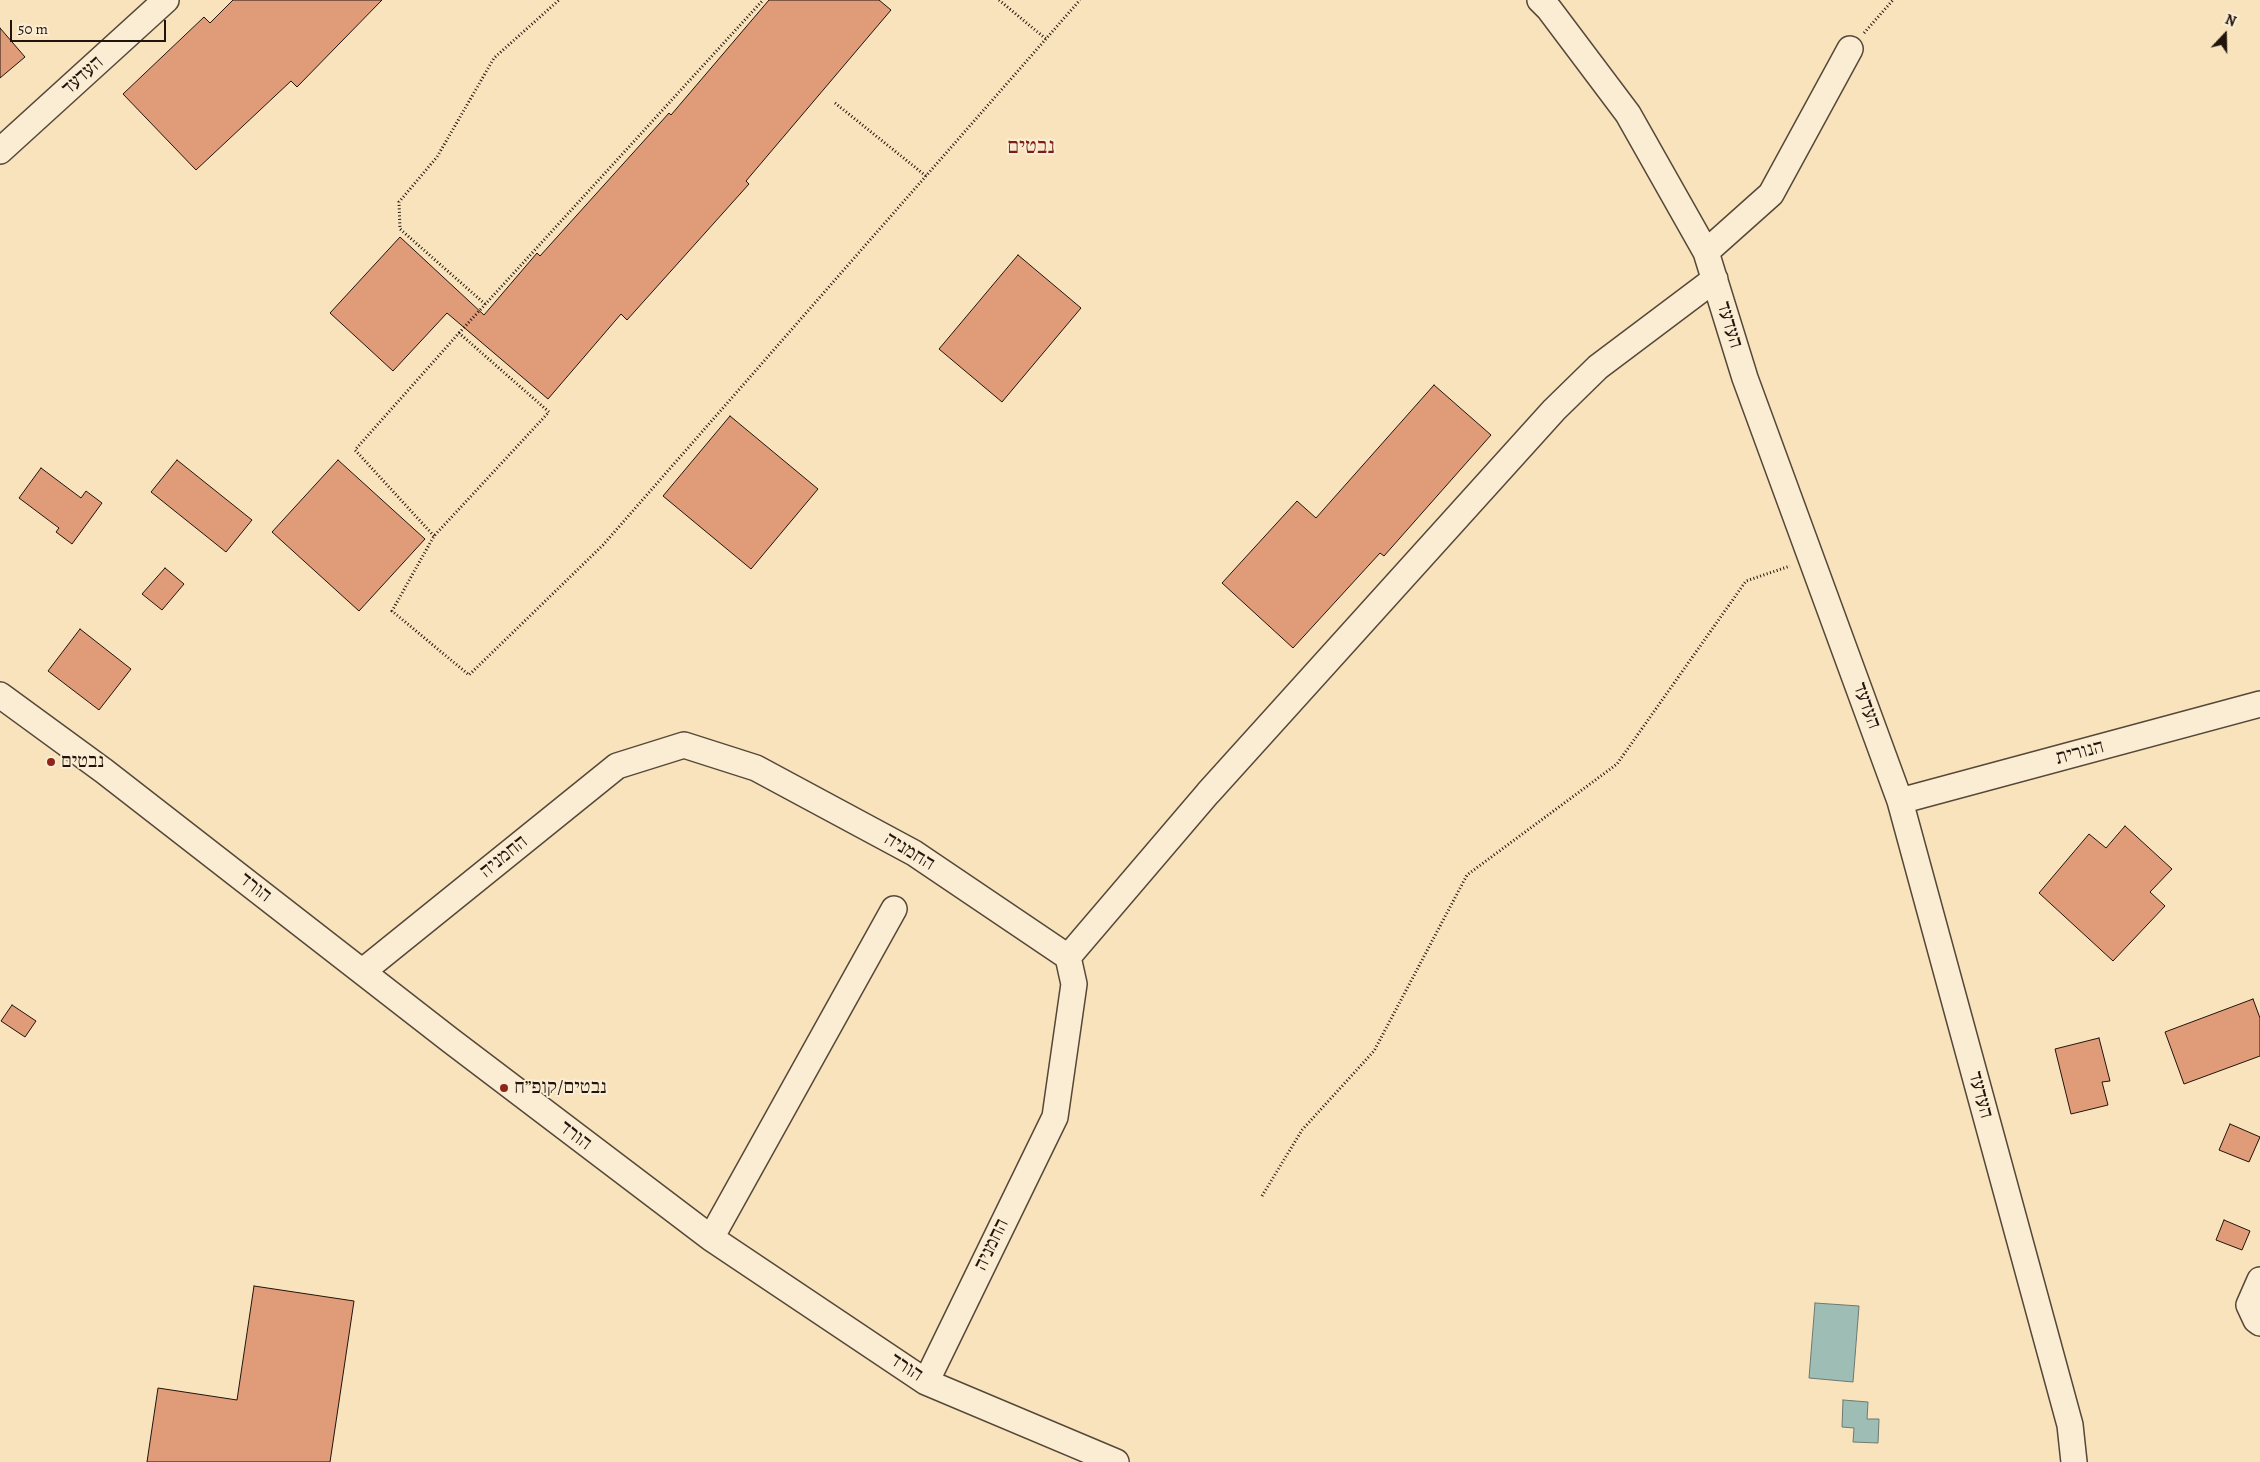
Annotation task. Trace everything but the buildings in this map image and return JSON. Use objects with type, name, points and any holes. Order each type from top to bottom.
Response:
[{"type":"street","name":"העדעד","points":[[0,151],[166,0]]},
{"type":"street","name":"העדעד","points":[[1540,0],[1549,8],[1628,114],[1706,252],[1745,378],[1900,801],[2070,1425],[2074,1462]]},
{"type":"street","points":[[1706,252],[1771,194],[1850,48]]},
{"type":"street","points":[[1068,957],[1208,793],[1554,410],[1598,367],[1715,279]]},
{"type":"street","name":"הורד","points":[[0,694],[711,1238],[926,1382],[1116,1462]]},
{"type":"street","name":"הנורית","points":[[1900,801],[2260,704]]},
{"type":"street","name":"החמניה","points":[[363,971],[617,766],[684,745],[756,768],[914,853],[1068,957],[1074,984],[1055,1117],[926,1382]]},
{"type":"street","points":[[711,1238],[894,909]]},
{"type":"street","points":[[2260,1280],[2250,1305],[2256,1320],[2260,1323]]},
{"type":"path","points":[[486,304],[400,229],[399,202],[437,157],[494,58],[558,0]]},
{"type":"path","points":[[434,536],[355,450],[459,333],[763,0]]},
{"type":"path","points":[[999,0],[1046,39]]},
{"type":"path","points":[[459,333],[550,412],[434,536],[392,611],[469,675],[603,545],[1080,0]]},
{"type":"path","points":[[1850,48],[1893,0]]},
{"type":"path","points":[[835,103],[926,176]]},
{"type":"path","points":[[1262,1196],[1302,1130],[1374,1051],[1467,875],[1617,764],[1746,581],[1812,558]]},
{"type":"water","points":[[1815,1303],[1859,1306],[1853,1382],[1809,1378]]},
{"type":"water","points":[[1843,1400],[1868,1402],[1867,1419],[1879,1419],[1878,1443],[1853,1442],[1854,1428],[1842,1427]]},
{"type":"place","name":"נבטים","points":[[51,762]]},
{"type":"place","name":"נבטים/קופ״ח","points":[[504,1088]]},
{"type":"district","name":"נבטים","points":[[1031,148]]}]
